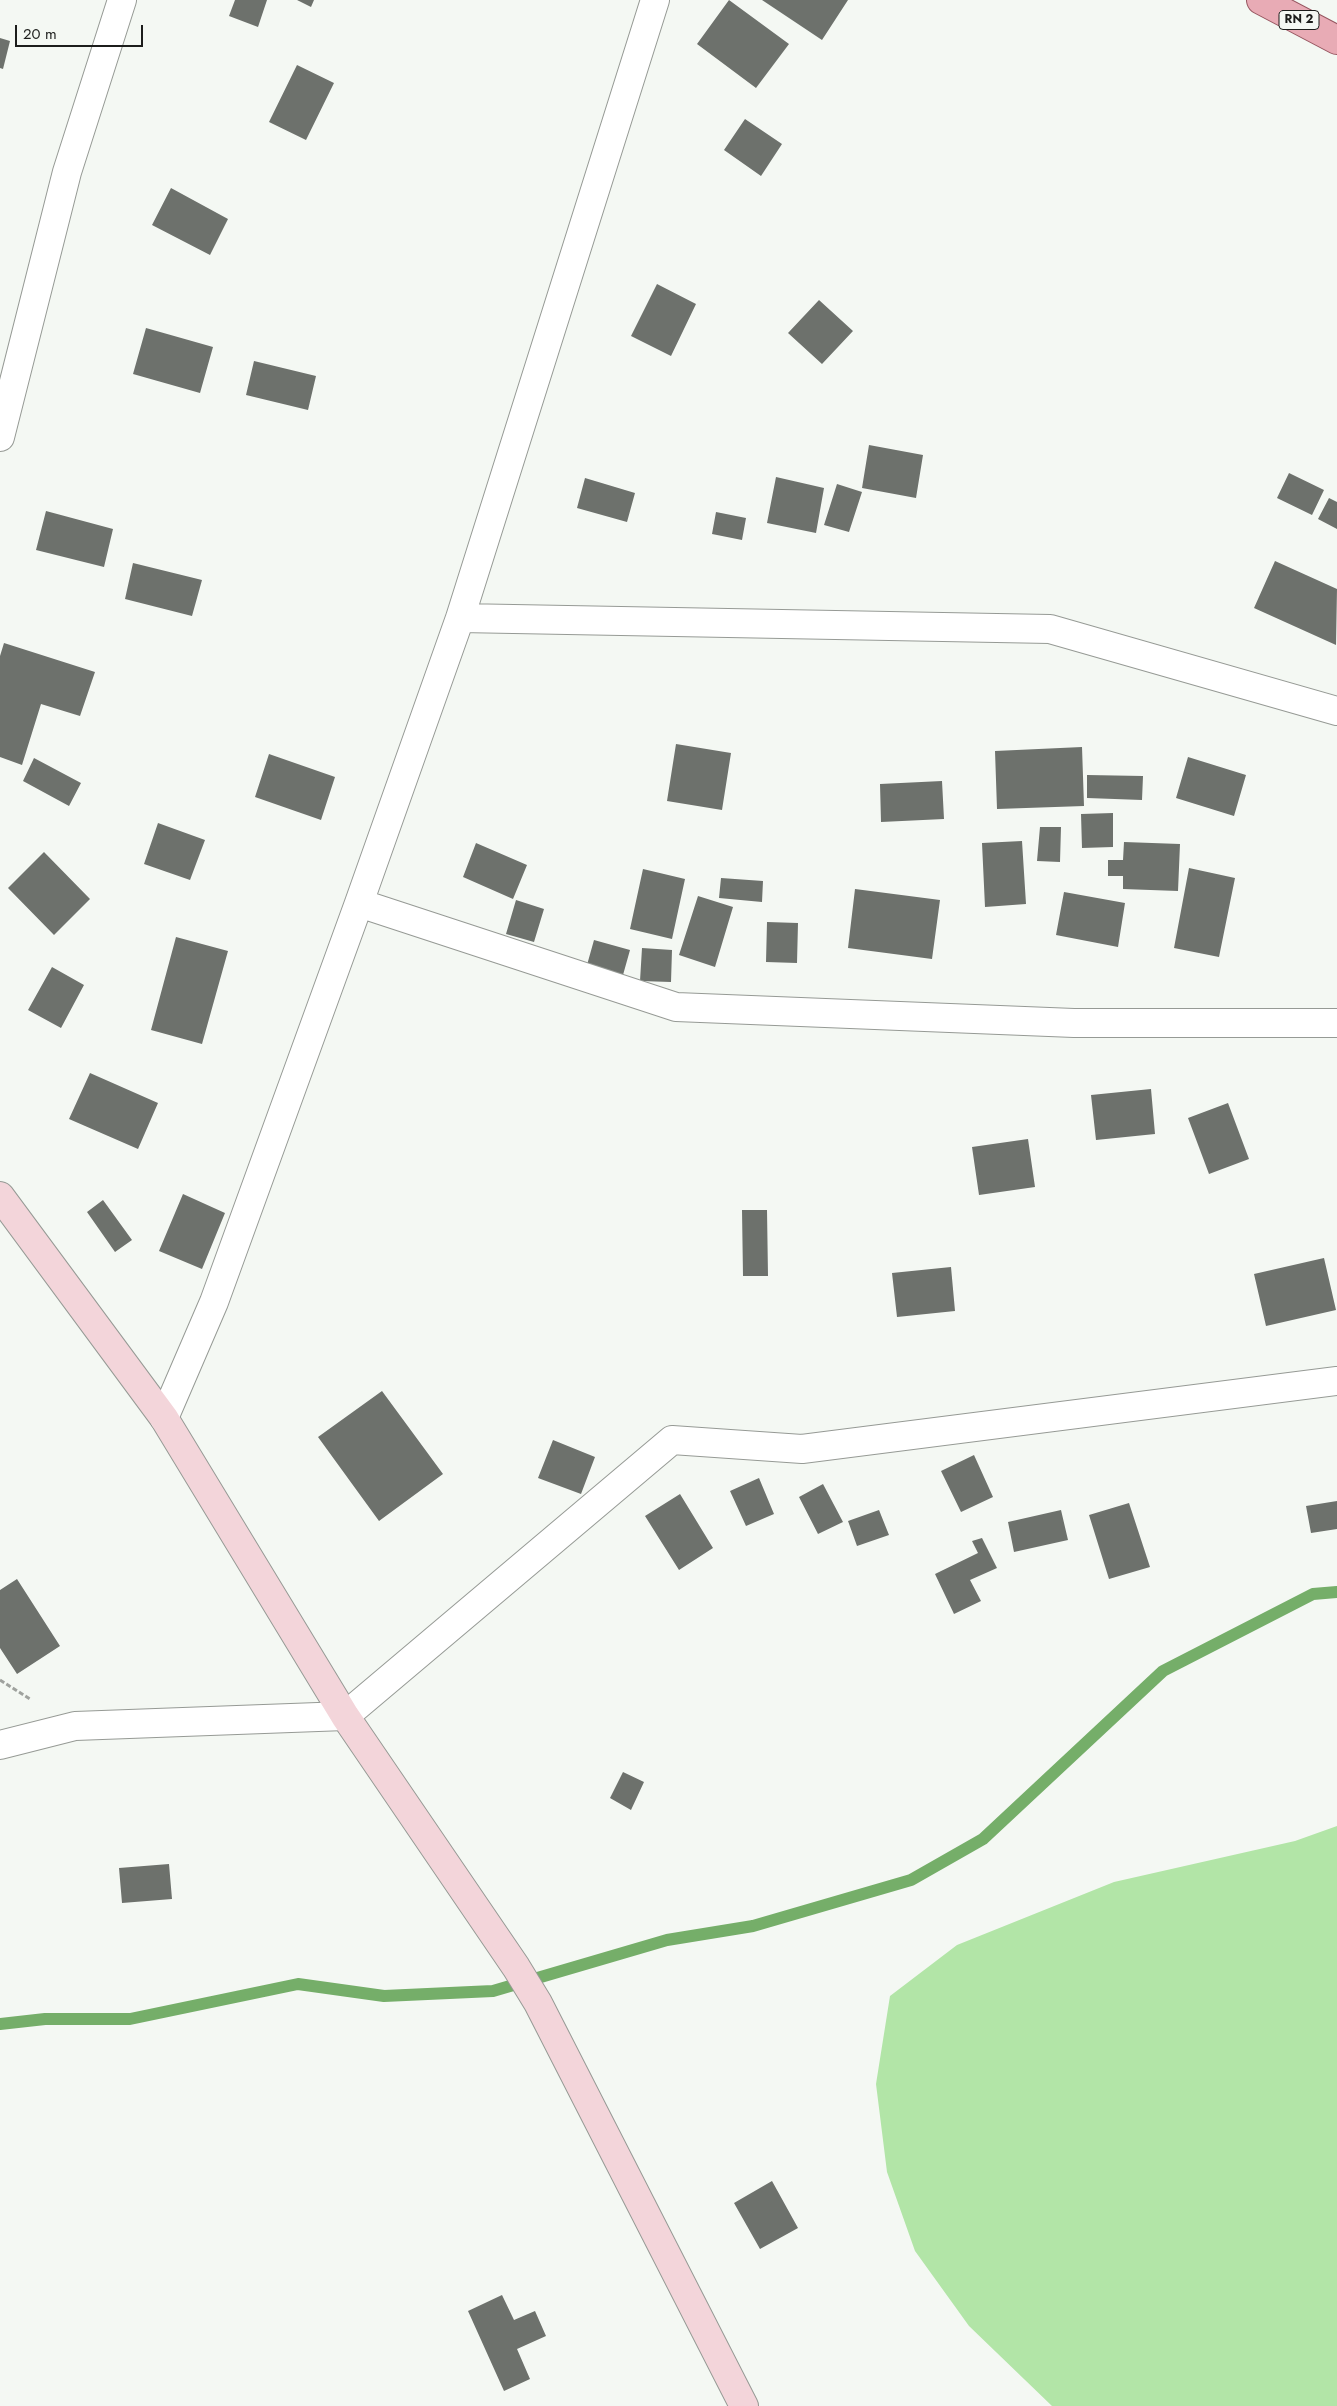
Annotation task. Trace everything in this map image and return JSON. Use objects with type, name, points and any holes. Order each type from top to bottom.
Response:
[{"type":"main road","name":"RN 2","points":[[1261,0],[1337,40]]},
{"type":"street","points":[[0,436],[67,172],[122,0]]},
{"type":"street","points":[[164,1418],[214,1302],[460,618],[655,0]]},
{"type":"street","points":[[460,618],[1050,629],[1337,711]]},
{"type":"street","points":[[359,903],[676,1007],[1074,1023],[1337,1023]]},
{"type":"street","points":[[0,1196],[164,1418],[345,1716],[516,1967],[538,2003],[744,2406]]},
{"type":"street","points":[[0,1745],[75,1726],[345,1716],[672,1440],[802,1448],[1337,1381]]},
{"type":"green space","points":[[1337,1826],[1337,2406],[1052,2406],[969,2326],[915,2251],[887,2172],[876,2084],[890,1996],[957,1945],[1114,1882],[1295,1841]]},
{"type":"building","points":[[235,0],[267,0],[258,27],[229,16]]},
{"type":"building","points":[[297,0],[314,0],[311,7]]},
{"type":"building","points":[[729,0],[789,44],[756,88],[697,44]]},
{"type":"building","points":[[762,0],[848,0],[822,40]]},
{"type":"building","points":[[0,38],[10,41],[3,69],[0,68]]},
{"type":"building","points":[[297,65],[334,83],[306,140],[269,122]]},
{"type":"building","points":[[745,119],[782,144],[761,176],[724,150]]},
{"type":"building","points":[[171,188],[228,219],[210,255],[152,225]]},
{"type":"building","points":[[657,284],[696,304],[671,356],[631,336]]},
{"type":"building","points":[[819,300],[853,331],[822,364],[788,333]]},
{"type":"building","points":[[146,328],[213,347],[200,393],[133,374]]},
{"type":"building","points":[[254,361],[316,376],[308,410],[246,395]]},
{"type":"building","points":[[869,445],[923,455],[916,498],[862,488]]},
{"type":"building","points":[[1289,473],[1324,490],[1312,515],[1277,498]]},
{"type":"building","points":[[776,477],[824,488],[816,533],[767,523]]},
{"type":"building","points":[[585,478],[635,493],[627,522],[577,508]]},
{"type":"building","points":[[837,484],[862,492],[849,532],[824,525]]},
{"type":"building","points":[[1329,498],[1337,502],[1337,529],[1318,519]]},
{"type":"building","points":[[46,511],[113,529],[104,567],[36,550]]},
{"type":"building","points":[[716,512],[746,518],[742,540],[712,534]]},
{"type":"building","points":[[1275,561],[1337,589],[1336,645],[1254,608]]},
{"type":"building","points":[[133,563],[202,580],[192,616],[125,599]]},
{"type":"building","points":[[4,643],[95,672],[80,716],[41,704],[22,765],[0,757],[0,656]]},
{"type":"building","points":[[676,744],[731,753],[722,810],[667,801]]},
{"type":"building","points":[[1082,747],[1084,806],[997,809],[995,751]]},
{"type":"building","points":[[269,754],[335,777],[321,820],[255,797]]},
{"type":"building","points":[[1188,757],[1246,775],[1234,816],[1176,798]]},
{"type":"building","points":[[34,758],[81,783],[69,806],[23,781]]},
{"type":"building","points":[[1087,775],[1143,776],[1142,800],[1087,798]]},
{"type":"building","points":[[942,781],[944,819],[881,822],[880,784]]},
{"type":"building","points":[[1113,813],[1113,847],[1082,848],[1081,814]]},
{"type":"building","points":[[158,823],[205,840],[190,880],[144,864]]},
{"type":"building","points":[[1040,827],[1061,827],[1060,862],[1037,861]]},
{"type":"building","points":[[1022,841],[1026,904],[985,907],[982,843]]},
{"type":"building","points":[[1124,842],[1180,844],[1178,891],[1123,889],[1123,876],[1108,876],[1108,860],[1123,860]]},
{"type":"building","points":[[476,843],[527,865],[513,899],[463,877]]},
{"type":"building","points":[[44,852],[90,899],[54,935],[8,888]]},
{"type":"building","points":[[1189,868],[1235,878],[1219,957],[1174,948]]},
{"type":"building","points":[[643,869],[685,879],[672,939],[630,929]]},
{"type":"building","points":[[721,878],[763,881],[762,902],[719,898]]},
{"type":"building","points":[[855,889],[940,900],[932,959],[848,948]]},
{"type":"building","points":[[1064,892],[1125,903],[1118,947],[1056,935]]},
{"type":"building","points":[[698,896],[733,907],[715,967],[679,955]]},
{"type":"building","points":[[516,900],[544,909],[534,942],[506,934]]},
{"type":"building","points":[[767,922],[798,923],[797,963],[766,962]]},
{"type":"building","points":[[176,937],[228,951],[202,1044],[151,1030]]},
{"type":"building","points":[[594,940],[630,950],[623,975],[587,965]]},
{"type":"building","points":[[642,948],[672,950],[671,982],[640,981]]},
{"type":"building","points":[[52,967],[84,985],[61,1028],[28,1010]]},
{"type":"building","points":[[90,1073],[158,1103],[138,1149],[69,1119]]},
{"type":"building","points":[[1151,1089],[1155,1134],[1096,1140],[1091,1095]]},
{"type":"building","points":[[1228,1103],[1249,1159],[1209,1174],[1188,1118]]},
{"type":"building","points":[[1028,1139],[1035,1187],[979,1195],[972,1147]]},
{"type":"building","points":[[183,1194],[225,1213],[202,1269],[159,1251]]},
{"type":"building","points":[[103,1200],[132,1240],[115,1252],[87,1212]]},
{"type":"building","points":[[742,1210],[767,1210],[768,1276],[743,1276]]},
{"type":"building","points":[[1324,1258],[1336,1310],[1266,1326],[1254,1274]]},
{"type":"building","points":[[951,1267],[955,1311],[897,1317],[892,1273]]},
{"type":"building","points":[[382,1391],[443,1474],[379,1521],[318,1437]]},
{"type":"building","points":[[553,1440],[595,1457],[581,1494],[538,1478]]},
{"type":"building","points":[[974,1455],[993,1497],[961,1512],[941,1471]]},
{"type":"building","points":[[759,1478],[774,1514],[746,1526],[730,1491]]},
{"type":"building","points":[[823,1484],[843,1522],[818,1534],[799,1497]]},
{"type":"building","points":[[680,1494],[713,1548],[679,1570],[645,1516]]},
{"type":"building","points":[[1337,1501],[1337,1529],[1311,1533],[1306,1506]]},
{"type":"building","points":[[1129,1503],[1150,1567],[1109,1579],[1089,1515]]},
{"type":"building","points":[[879,1510],[889,1535],[857,1546],[848,1521]]},
{"type":"building","points":[[1061,1510],[1068,1540],[1014,1552],[1008,1522]]},
{"type":"building","points":[[982,1538],[997,1568],[970,1580],[981,1601],[954,1614],[935,1574],[978,1553],[972,1541]]},
{"type":"building","points":[[17,1579],[60,1646],[17,1674],[0,1648],[0,1590]]},
{"type":"building","points":[[623,1772],[644,1782],[631,1810],[610,1798]]},
{"type":"building","points":[[169,1864],[172,1899],[122,1903],[119,1868]]},
{"type":"building","points":[[772,2181],[798,2228],[760,2249],[734,2203]]},
{"type":"building","points":[[502,2295],[514,2320],[535,2311],[546,2336],[517,2349],[530,2379],[504,2391],[468,2311]]},
{"type":"waterway","points":[[0,2024],[45,2019],[130,2019],[298,1984],[384,1996],[493,1991],[667,1940],[753,1926],[911,1880],[983,1839],[1163,1671],[1313,1594],[1337,1592]]}]
